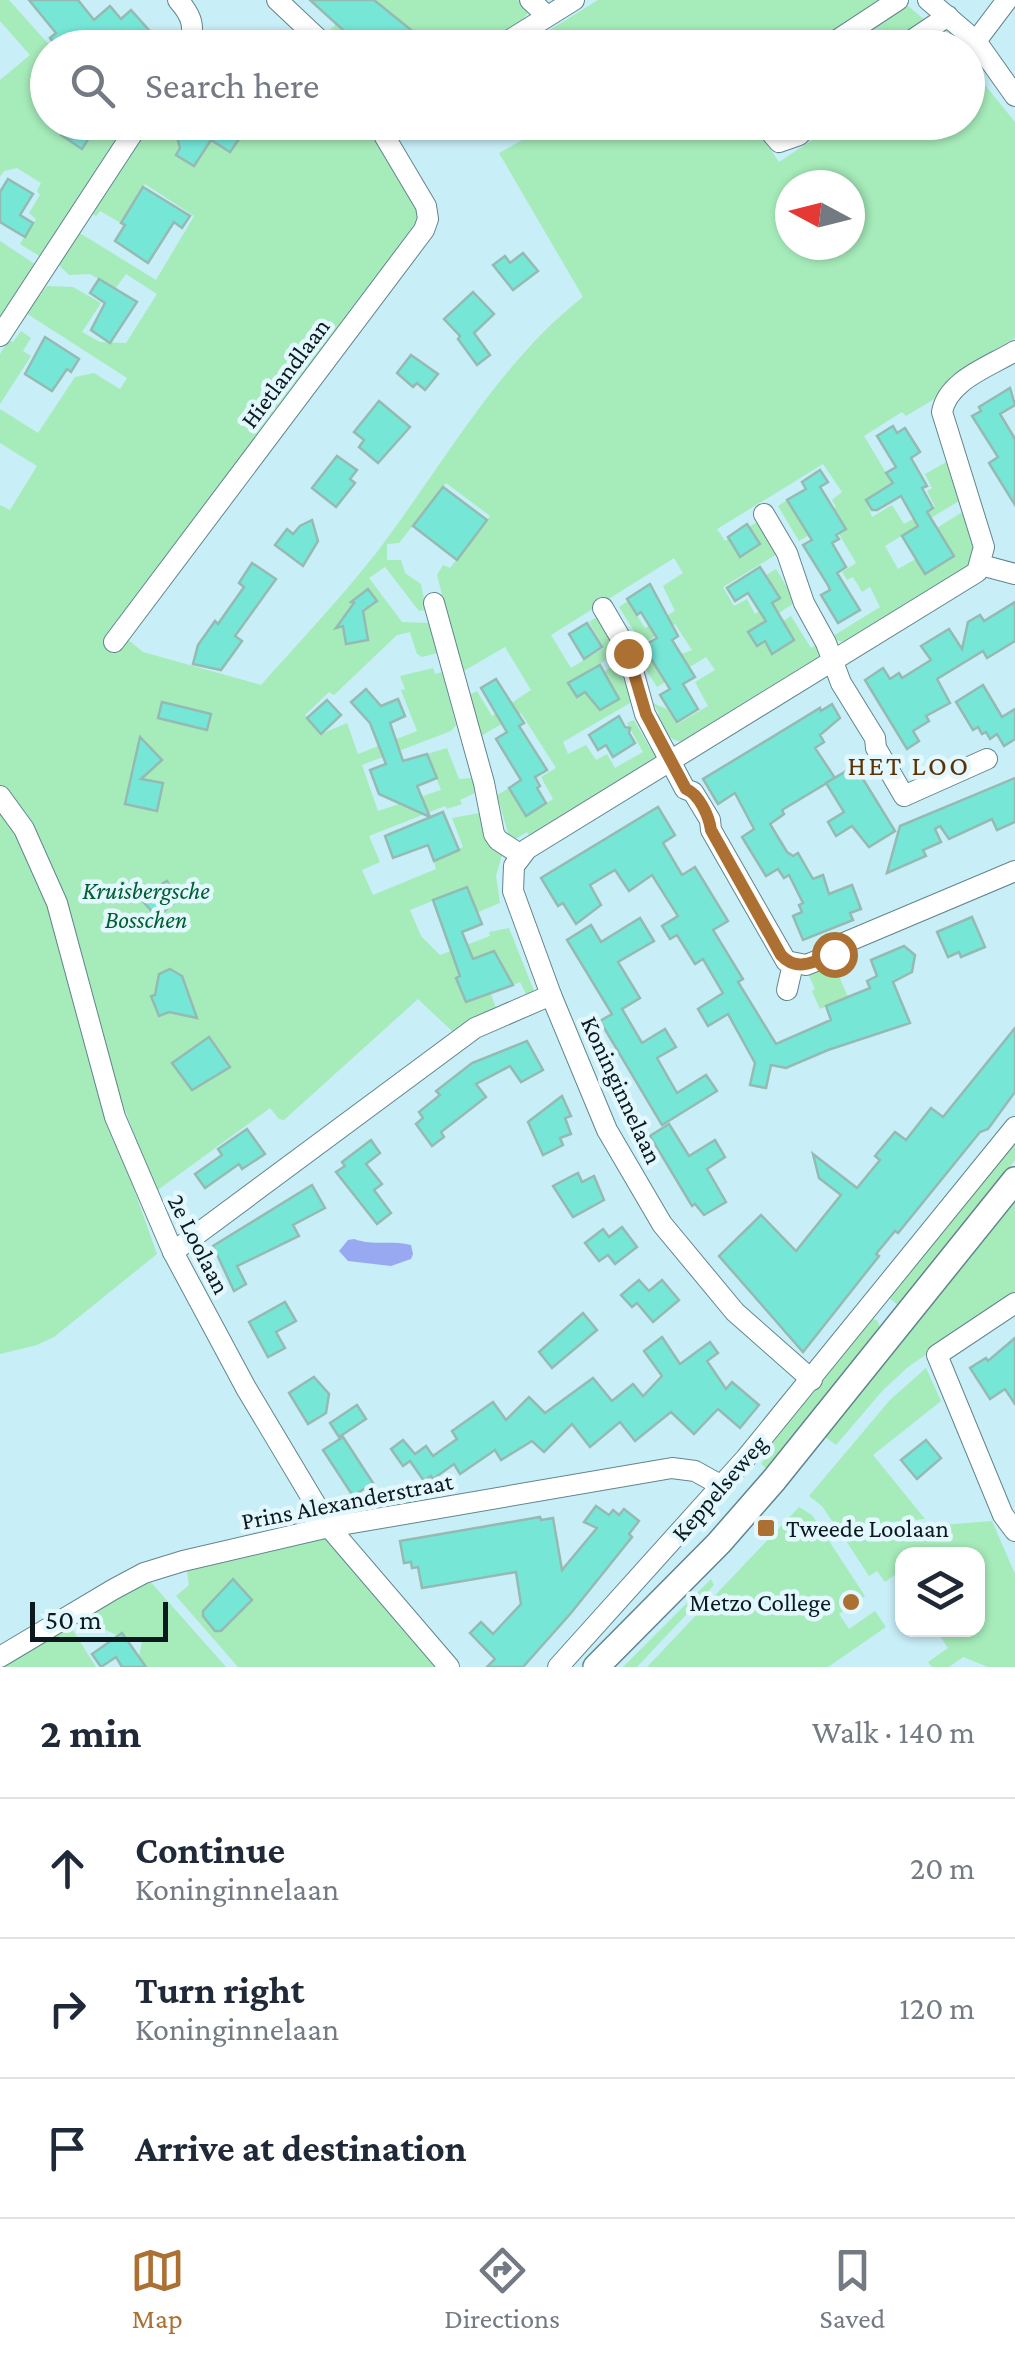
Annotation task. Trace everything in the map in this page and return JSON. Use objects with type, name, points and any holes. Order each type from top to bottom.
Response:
[{"type":"main road","name":"Keppelseweg","points":[[596,1667],[752,1505],[1015,1180]]},
{"type":"street","points":[[178,0],[188,12],[192,30]]},
{"type":"street","points":[[277,0],[309,30]]},
{"type":"street","points":[[530,0],[547,16]]},
{"type":"street","points":[[525,30],[574,0]]},
{"type":"street","points":[[852,30],[898,0]]},
{"type":"street","points":[[928,0],[964,30]]},
{"type":"street","points":[[984,30],[1007,0]]},
{"type":"street","points":[[927,30],[948,16]]},
{"type":"street","points":[[985,54],[1015,96]]},
{"type":"street","points":[[0,336],[128,140]]},
{"type":"street","name":"Hietlandlaan","points":[[114,642],[424,230],[428,219],[426,206],[388,140]]},
{"type":"street","points":[[434,603],[484,783],[494,834],[521,855],[969,580],[981,565],[982,540],[942,412],[944,402],[956,386],[1015,352]]},
{"type":"street","points":[[764,514],[787,553],[804,604],[841,683],[904,796],[986,758]]},
{"type":"street","points":[[981,565],[1015,574]]},
{"type":"street","points":[[603,608],[627,649],[646,714],[670,762],[710,820],[711,830],[781,955],[793,964],[806,965],[834,954],[837,946],[1015,870]]},
{"type":"street","name":"2e Loolaan","points":[[0,796],[24,829],[57,902],[115,1118],[172,1252],[246,1388],[329,1527],[448,1667]]},
{"type":"street","name":"Koninginnelaan","points":[[521,855],[514,866],[512,891],[607,1130],[662,1224],[735,1312],[812,1380]]},
{"type":"street","points":[[786,990],[793,964]]},
{"type":"street","name":"Koninginnelaan","points":[[172,1252],[475,1028],[551,995]]},
{"type":"street","name":"Keppelseweg","points":[[558,1667],[812,1380],[1015,1127]]},
{"type":"street","points":[[872,1303],[898,1324]]},
{"type":"street","points":[[1015,1303],[937,1355],[1003,1515],[1015,1531]]},
{"type":"street","name":"Prins Alexanderstraat","points":[[0,1658],[144,1574],[184,1561],[329,1527],[672,1468],[696,1471],[722,1486]]},
{"type":"green space","points":[[0,0],[9,0],[36,30],[30,30],[30,55],[0,21]]},
{"type":"green space","points":[[360,0],[518,0],[528,12],[512,30],[384,30],[388,19],[376,30],[330,30]]},
{"type":"green space","points":[[598,0],[884,0],[839,30],[550,30]]},
{"type":"green space","points":[[908,6],[926,21],[912,30],[872,30]]},
{"type":"green space","points":[[30,55],[30,140],[117,140],[41,257],[20,244],[36,219],[29,213],[40,195],[37,191],[41,183],[17,168],[4,171],[0,177],[0,80]]},
{"type":"green space","name":"Kruisbergsche Bosschen","points":[[985,85],[1015,122],[1015,338],[950,377],[936,398],[906,416],[902,412],[864,436],[893,484],[866,500],[872,517],[892,505],[904,524],[935,507],[927,491],[932,488],[925,474],[946,462],[959,501],[885,546],[898,569],[923,555],[937,528],[962,512],[975,563],[850,643],[835,640],[833,636],[880,607],[870,587],[862,592],[853,577],[847,580],[842,572],[856,563],[832,522],[799,541],[778,506],[787,500],[804,527],[836,507],[832,500],[842,492],[823,464],[717,529],[725,541],[759,521],[777,554],[723,587],[734,606],[747,599],[755,614],[780,598],[766,575],[776,569],[796,602],[760,625],[765,632],[791,616],[811,648],[821,643],[822,660],[687,742],[671,738],[655,717],[659,714],[653,703],[667,709],[677,724],[708,706],[695,682],[715,670],[706,657],[657,687],[642,657],[692,650],[675,624],[642,644],[619,607],[628,601],[645,628],[675,611],[663,586],[683,573],[674,558],[551,635],[571,668],[604,648],[589,622],[597,617],[619,652],[570,682],[584,687],[615,664],[635,700],[563,742],[568,754],[586,745],[596,760],[607,754],[615,768],[643,752],[627,723],[634,720],[650,748],[657,748],[655,757],[531,838],[527,832],[514,840],[508,833],[497,795],[509,788],[527,815],[553,799],[541,777],[556,768],[521,713],[481,736],[469,695],[477,691],[492,716],[531,690],[505,647],[462,672],[437,575],[443,565],[450,568],[490,516],[446,483],[399,543],[387,544],[387,560],[401,560],[405,573],[421,584],[426,610],[419,611],[385,567],[369,578],[402,622],[429,623],[437,653],[422,657],[417,654],[410,632],[397,635],[334,695],[329,692],[305,715],[321,734],[347,723],[358,754],[417,731],[401,690],[405,689],[400,676],[433,668],[435,674],[442,672],[456,725],[451,731],[362,765],[378,811],[441,790],[427,754],[447,748],[459,779],[472,778],[477,792],[460,800],[462,804],[447,809],[445,806],[369,836],[380,862],[362,870],[373,895],[436,869],[433,858],[463,847],[452,818],[480,813],[489,844],[502,855],[496,876],[500,903],[478,912],[467,887],[410,910],[421,936],[440,955],[490,936],[489,932],[509,928],[534,991],[527,996],[520,982],[487,983],[496,1008],[454,1033],[418,999],[284,1120],[270,1108],[155,1192],[111,1071],[93,1074],[157,1254],[54,1337],[0,1354],[0,505],[10,510],[37,466],[0,443],[0,409],[38,433],[75,377],[94,373],[120,389],[127,378],[26,313],[47,286],[73,287],[101,303],[82,332],[100,342],[126,343],[157,294],[126,274],[115,289],[90,274],[69,275],[58,264],[78,232],[156,280],[194,216],[145,184],[121,223],[100,211],[96,216],[92,214],[138,140],[214,140],[230,152],[238,140],[380,140],[420,212],[420,221],[115,629],[143,652],[261,685],[377,552],[472,417],[524,352],[583,297],[499,153],[522,140],[764,140],[779,162],[812,140],[985,140]]},
{"type":"green space","points":[[0,241],[36,265],[0,320]]},
{"type":"green space","points":[[21,331],[31,338],[23,351],[31,356],[0,404],[0,354]]},
{"type":"green space","points":[[829,965],[836,969],[848,997],[820,1009],[807,971]]},
{"type":"green space","points":[[1015,1138],[1015,1160],[898,1305],[888,1297]]},
{"type":"green space","points":[[1015,1199],[1015,1293],[908,1367],[836,1445],[824,1436]]},
{"type":"green space","points":[[869,1319],[877,1320],[880,1327],[766,1468],[761,1464],[766,1457],[761,1453]]},
{"type":"green space","points":[[926,1368],[941,1401],[873,1455],[925,1519],[836,1527],[822,1506],[809,1496],[890,1400]]},
{"type":"green space","points":[[799,1507],[812,1515],[865,1596],[839,1614],[849,1629],[875,1611],[886,1627],[828,1667],[647,1667]]},
{"type":"green space","points":[[992,1521],[1015,1574],[1015,1667],[988,1667],[963,1657],[949,1667],[932,1667],[928,1662],[948,1648],[941,1637],[985,1637],[985,1547],[895,1547],[895,1575],[885,1582],[877,1571],[869,1576],[841,1533]]},
{"type":"green space","points":[[326,1537],[442,1667],[238,1667],[176,1596],[189,1585],[186,1565]]},
{"type":"green space","points":[[148,1579],[226,1667],[146,1667],[139,1657],[142,1641],[118,1636],[92,1623],[92,1611]]},
{"type":"green space","points":[[711,1579],[714,1585],[637,1667],[623,1667]]},
{"type":"green space","points":[[69,1624],[96,1667],[2,1667]]},
{"type":"water","points":[[354,1239],[411,1245],[413,1254],[411,1259],[391,1266],[348,1261],[339,1251]]},
{"type":"building","points":[[29,0],[78,0],[94,20],[110,6],[121,19],[131,10],[149,30],[54,30]]},
{"type":"building","points":[[310,0],[374,0],[411,30],[343,30]]},
{"type":"building","points":[[68,140],[88,140],[82,149]]},
{"type":"building","points":[[211,140],[194,166],[176,155],[178,141]]},
{"type":"building","points":[[211,140],[238,140],[230,152]]},
{"type":"building","points":[[8,179],[33,194],[20,215],[33,223],[25,237],[0,222],[0,192]]},
{"type":"building","points":[[143,187],[190,216],[182,228],[174,222],[148,263],[115,241]]},
{"type":"building","points":[[523,253],[538,271],[513,290],[493,265],[505,256],[510,263]]},
{"type":"building","points":[[99,279],[137,302],[110,343],[91,330],[105,303],[90,293]]},
{"type":"building","points":[[473,292],[494,314],[474,333],[490,355],[477,365],[458,339],[460,336],[444,319]]},
{"type":"building","points":[[45,337],[79,359],[52,391],[25,374]]},
{"type":"building","points":[[411,355],[438,374],[425,390],[417,383],[413,387],[397,373]]},
{"type":"building","points":[[1010,388],[1015,405],[1000,414],[1015,439],[1015,505],[989,463],[998,457],[972,416],[981,411],[979,407]]},
{"type":"building","points":[[379,401],[410,427],[378,463],[359,447],[364,440],[354,432]]},
{"type":"building","points":[[893,426],[897,433],[905,428],[920,452],[911,458],[927,486],[922,488],[933,508],[927,512],[954,556],[925,574],[902,536],[918,526],[901,496],[877,510],[872,510],[866,500],[893,483],[886,473],[896,467],[877,436]]},
{"type":"building","points":[[337,456],[357,470],[350,479],[355,483],[336,507],[312,488]]},
{"type":"building","points":[[820,470],[828,482],[820,487],[846,529],[832,543],[846,567],[837,573],[860,610],[838,623],[821,595],[830,590],[828,585],[803,545],[812,540],[787,500],[806,489],[802,482]]},
{"type":"building","points":[[443,487],[487,520],[457,560],[413,526]]},
{"type":"building","points":[[312,520],[318,541],[303,566],[275,545],[287,529],[293,534]]},
{"type":"building","points":[[747,524],[760,544],[740,557],[728,537]]},
{"type":"building","points":[[252,563],[276,579],[235,636],[242,641],[221,670],[193,664],[198,645],[244,587],[239,583]]},
{"type":"building","points":[[760,567],[780,598],[772,603],[794,640],[772,654],[765,641],[757,646],[748,632],[766,621],[748,593],[735,601],[727,588]]},
{"type":"building","points":[[650,584],[678,636],[672,640],[695,677],[683,684],[698,709],[677,722],[660,695],[670,689],[643,646],[657,638],[641,612],[637,615],[627,599]]},
{"type":"building","points":[[368,589],[377,601],[363,611],[368,640],[346,644],[343,626],[336,628],[354,603],[351,602]]},
{"type":"building","points":[[1015,602],[1015,641],[987,658],[983,651],[937,679],[950,703],[926,716],[929,721],[913,731],[919,741],[907,749],[865,680],[883,668],[890,679],[899,673],[902,678],[931,660],[921,646],[949,629],[962,649],[968,622],[980,615],[984,621]]},
{"type":"building","points":[[587,623],[602,647],[584,659],[569,634]]},
{"type":"building","points":[[600,665],[619,699],[600,710],[585,692],[577,697],[568,683]]},
{"type":"building","points":[[496,679],[547,770],[535,777],[546,803],[526,816],[509,788],[521,780],[496,739],[507,732],[481,688]]},
{"type":"building","points":[[983,685],[1002,717],[1015,709],[1015,739],[1004,746],[997,734],[990,739],[978,727],[973,730],[956,702]]},
{"type":"building","points":[[366,689],[381,706],[398,699],[405,716],[390,723],[403,761],[427,754],[437,778],[417,786],[430,817],[379,794],[370,770],[386,764],[370,723],[351,702]]},
{"type":"building","points":[[327,700],[341,715],[321,734],[307,718]]},
{"type":"building","points":[[162,702],[211,714],[207,730],[158,718]]},
{"type":"building","points":[[832,704],[840,718],[820,735],[824,742],[815,748],[835,778],[782,810],[784,814],[770,824],[787,852],[793,856],[798,853],[813,879],[823,875],[829,894],[852,885],[861,909],[850,913],[853,920],[803,940],[793,916],[802,912],[799,905],[803,903],[789,875],[784,878],[778,869],[766,876],[742,837],[754,829],[735,793],[718,804],[703,779]]},
{"type":"building","points":[[619,716],[625,727],[630,728],[635,743],[613,757],[606,745],[598,750],[589,735]]},
{"type":"building","points":[[140,737],[162,760],[141,779],[163,783],[157,811],[125,804]]},
{"type":"building","points":[[855,766],[895,831],[869,847],[852,826],[836,836],[828,822],[844,812],[826,783]]},
{"type":"building","points":[[1015,778],[1015,822],[997,830],[992,819],[949,839],[940,826],[935,829],[941,842],[923,850],[926,856],[887,873],[900,826]]},
{"type":"building","points":[[658,807],[675,835],[663,843],[682,875],[695,867],[728,921],[713,930],[743,979],[738,982],[776,1044],[831,1020],[826,1006],[870,988],[867,981],[877,976],[871,960],[904,946],[915,955],[912,972],[893,982],[910,1023],[786,1068],[771,1065],[766,1088],[750,1085],[755,1063],[728,1014],[708,1026],[698,1009],[723,993],[703,959],[695,964],[677,935],[670,939],[662,926],[678,916],[652,875],[629,891],[615,870],[590,885],[601,905],[576,924],[563,903],[558,906],[541,878]]},
{"type":"building","points":[[443,812],[459,850],[434,861],[428,845],[393,858],[385,836]]},
{"type":"building","points":[[167,881],[179,899],[157,917],[139,897]]},
{"type":"building","points":[[467,887],[482,924],[462,932],[473,959],[494,951],[513,985],[466,1002],[433,900]]},
{"type":"building","points":[[972,917],[985,947],[961,957],[959,952],[948,957],[937,932]]},
{"type":"building","points":[[640,918],[654,941],[618,962],[640,998],[622,1009],[642,1043],[665,1029],[676,1047],[657,1058],[677,1093],[706,1075],[717,1091],[662,1125],[600,1021],[612,1014],[567,940],[591,925],[601,942]]},
{"type":"building","points":[[170,969],[182,976],[197,1018],[169,1012],[159,1016],[151,996],[155,995],[159,974]]},
{"type":"building","points":[[1015,1028],[1015,1092],[988,1129],[980,1132],[898,1233],[895,1231],[876,1254],[879,1256],[803,1352],[719,1256],[761,1215],[796,1251],[841,1195],[819,1178],[813,1154],[857,1188],[880,1160],[875,1156],[895,1132],[906,1140],[931,1108],[943,1117]]},
{"type":"building","points":[[209,1037],[230,1067],[192,1090],[172,1063]]},
{"type":"building","points":[[527,1041],[543,1070],[521,1082],[510,1066],[476,1084],[486,1097],[441,1132],[444,1137],[432,1146],[416,1124],[423,1118],[419,1112],[440,1095],[436,1091],[472,1063]]},
{"type":"building","points":[[562,1096],[571,1116],[565,1118],[571,1134],[560,1138],[563,1145],[543,1155],[528,1122]]},
{"type":"building","points":[[669,1124],[689,1156],[715,1140],[725,1157],[707,1169],[726,1202],[704,1215],[695,1204],[692,1206],[650,1136]]},
{"type":"building","points":[[247,1129],[265,1154],[242,1169],[239,1164],[205,1188],[195,1174],[222,1155],[218,1149]]},
{"type":"building","points":[[371,1140],[380,1153],[366,1164],[382,1184],[374,1190],[391,1213],[377,1224],[336,1172],[345,1166],[342,1162]]},
{"type":"building","points":[[578,1173],[582,1182],[594,1176],[604,1200],[573,1217],[553,1186]]},
{"type":"building","points":[[312,1185],[325,1208],[293,1225],[299,1236],[237,1266],[246,1284],[234,1291],[213,1246]]},
{"type":"building","points":[[622,1227],[637,1247],[615,1264],[608,1255],[599,1261],[585,1243],[603,1229],[609,1237]]},
{"type":"building","points":[[639,1280],[649,1291],[662,1280],[679,1300],[653,1322],[637,1303],[632,1307],[621,1295]]},
{"type":"building","points":[[285,1302],[296,1321],[276,1332],[285,1348],[268,1357],[249,1322]]},
{"type":"building","points":[[583,1313],[597,1330],[552,1368],[539,1352]]},
{"type":"building","points":[[662,1337],[680,1364],[710,1342],[718,1353],[707,1361],[726,1389],[732,1382],[759,1405],[740,1428],[718,1409],[694,1434],[671,1412],[635,1441],[620,1422],[590,1447],[572,1424],[544,1452],[532,1441],[501,1460],[495,1450],[460,1474],[454,1464],[424,1481],[410,1461],[403,1466],[391,1449],[403,1440],[415,1454],[426,1446],[433,1456],[457,1439],[452,1431],[493,1402],[506,1420],[529,1397],[545,1413],[593,1378],[612,1401],[633,1384],[643,1396],[662,1376],[644,1351]]},
{"type":"building","points":[[1015,1338],[1015,1404],[1005,1389],[990,1399],[970,1368],[986,1358],[988,1361]]},
{"type":"building","points":[[314,1377],[329,1394],[326,1413],[308,1424],[289,1393]]},
{"type":"building","points":[[357,1405],[366,1419],[339,1437],[330,1423]]},
{"type":"building","points":[[343,1437],[373,1483],[353,1496],[323,1450]]},
{"type":"building","points":[[926,1440],[941,1458],[917,1479],[901,1460]]},
{"type":"building","points":[[596,1506],[609,1515],[613,1510],[619,1515],[624,1509],[639,1521],[629,1534],[632,1537],[523,1667],[487,1667],[495,1659],[470,1633],[481,1622],[493,1634],[521,1604],[516,1572],[422,1588],[418,1567],[404,1563],[400,1541],[540,1517],[553,1518],[562,1570],[597,1528],[584,1522]]},
{"type":"building","points":[[233,1579],[252,1600],[221,1631],[215,1631],[203,1611]]},
{"type":"building","points":[[122,1633],[146,1667],[122,1667],[116,1657],[101,1667],[92,1654]]},
{"type":"place","name":"Tweede Loolaan","points":[[766,1528]]},
{"type":"place","name":"Metzo College","points":[[851,1602]]},
{"type":"district","name":"HET LOO","points":[[909,765]]},
{"type":"route","points":[[628,653],[646,714],[670,762],[710,820],[711,830],[781,955],[793,964],[806,965],[834,954]]}]
